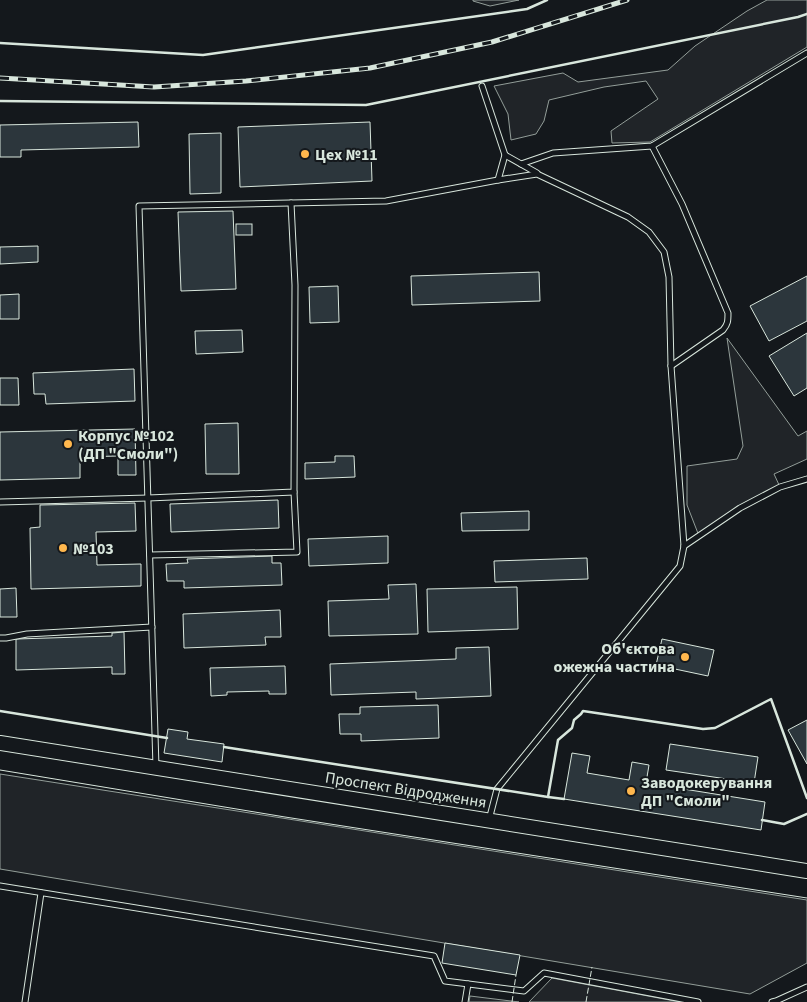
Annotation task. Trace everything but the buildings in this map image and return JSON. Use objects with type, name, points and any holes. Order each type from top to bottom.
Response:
[{"type":"street","name":"Проспект Відродження","points":[[0,743],[807,871]]},
{"type":"lane","points":[[521,164],[553,153],[652,146],[807,53]]},
{"type":"lane","points":[[482,86],[505,155],[498,180]]},
{"type":"lane","points":[[652,146],[682,204],[728,313],[727,325],[723,330],[671,366]]},
{"type":"lane","points":[[488,820],[497,789],[680,566],[684,546],[671,366],[669,277],[664,252],[649,232],[628,217],[537,174],[505,155]]},
{"type":"lane","points":[[156,767],[139,206],[386,201],[537,174]]},
{"type":"lane","points":[[150,555],[297,552],[294,492],[295,285],[291,203]]},
{"type":"lane","points":[[684,546],[740,508],[780,487],[807,479]]},
{"type":"lane","points":[[0,502],[294,492]]},
{"type":"lane","points":[[0,638],[27,634],[152,627]]},
{"type":"lane","points":[[0,886],[434,956],[445,981],[524,991],[544,973],[698,1002]]},
{"type":"lane","points":[[25,1002],[41,893]]},
{"type":"lane","points":[[465,1002],[468,984]]},
{"type":"lane","points":[[772,1002],[807,987]]},
{"type":"shaded area","points":[[473,0],[519,0],[490,6]]},
{"type":"shaded area","points":[[767,0],[807,0],[807,47],[650,142],[612,143],[611,131],[658,99],[646,81],[604,87],[549,100],[544,121],[536,134],[511,140],[508,114],[494,86],[563,73],[578,82],[668,70],[695,46]]},
{"type":"shaded area","points":[[727,338],[798,436],[807,431],[807,459],[774,474],[780,487],[740,508],[699,536],[687,505],[687,466],[737,459],[743,446]]},
{"type":"shaded area","points":[[0,774],[807,900],[807,963],[750,994],[0,869]]},
{"type":"shaded area","points":[[552,978],[680,1002],[529,1002]]},
{"type":"shaded area","points":[[470,996],[519,1002],[469,1002]]},
{"type":"tram line","points":[[0,770],[285,817],[807,898]]},
{"type":"railway","points":[[0,78],[154,87],[246,81],[370,68],[492,42],[627,0]]},
{"type":"fence","points":[[586,1002],[592,967]]},
{"type":"fence","points":[[512,1002],[516,975]]},
{"type":"wall","points":[[0,43],[203,55],[527,9],[547,0]]},
{"type":"wall","points":[[0,101],[366,105],[807,14]]},
{"type":"wall","points":[[224,747],[548,797],[558,740],[572,728],[574,720],[583,711],[703,729],[715,728],[771,699],[807,798]]},
{"type":"wall","points":[[0,711],[167,738]]},
{"type":"wall","points":[[548,797],[564,799]]},
{"type":"wall","points":[[762,820],[784,824],[807,814]]},
{"type":"place","name":"Цех №11","points":[[305,154]]},
{"type":"place","name":"Корпус №102 (ДП \"Смоли\")","points":[[68,444]]},
{"type":"place","name":"№103","points":[[63,548]]},
{"type":"place","name":"Об'єктова ожежна частина","points":[[685,657]]},
{"type":"place","name":"Заводокерування ДП \"Смоли\"","points":[[631,791]]}]
